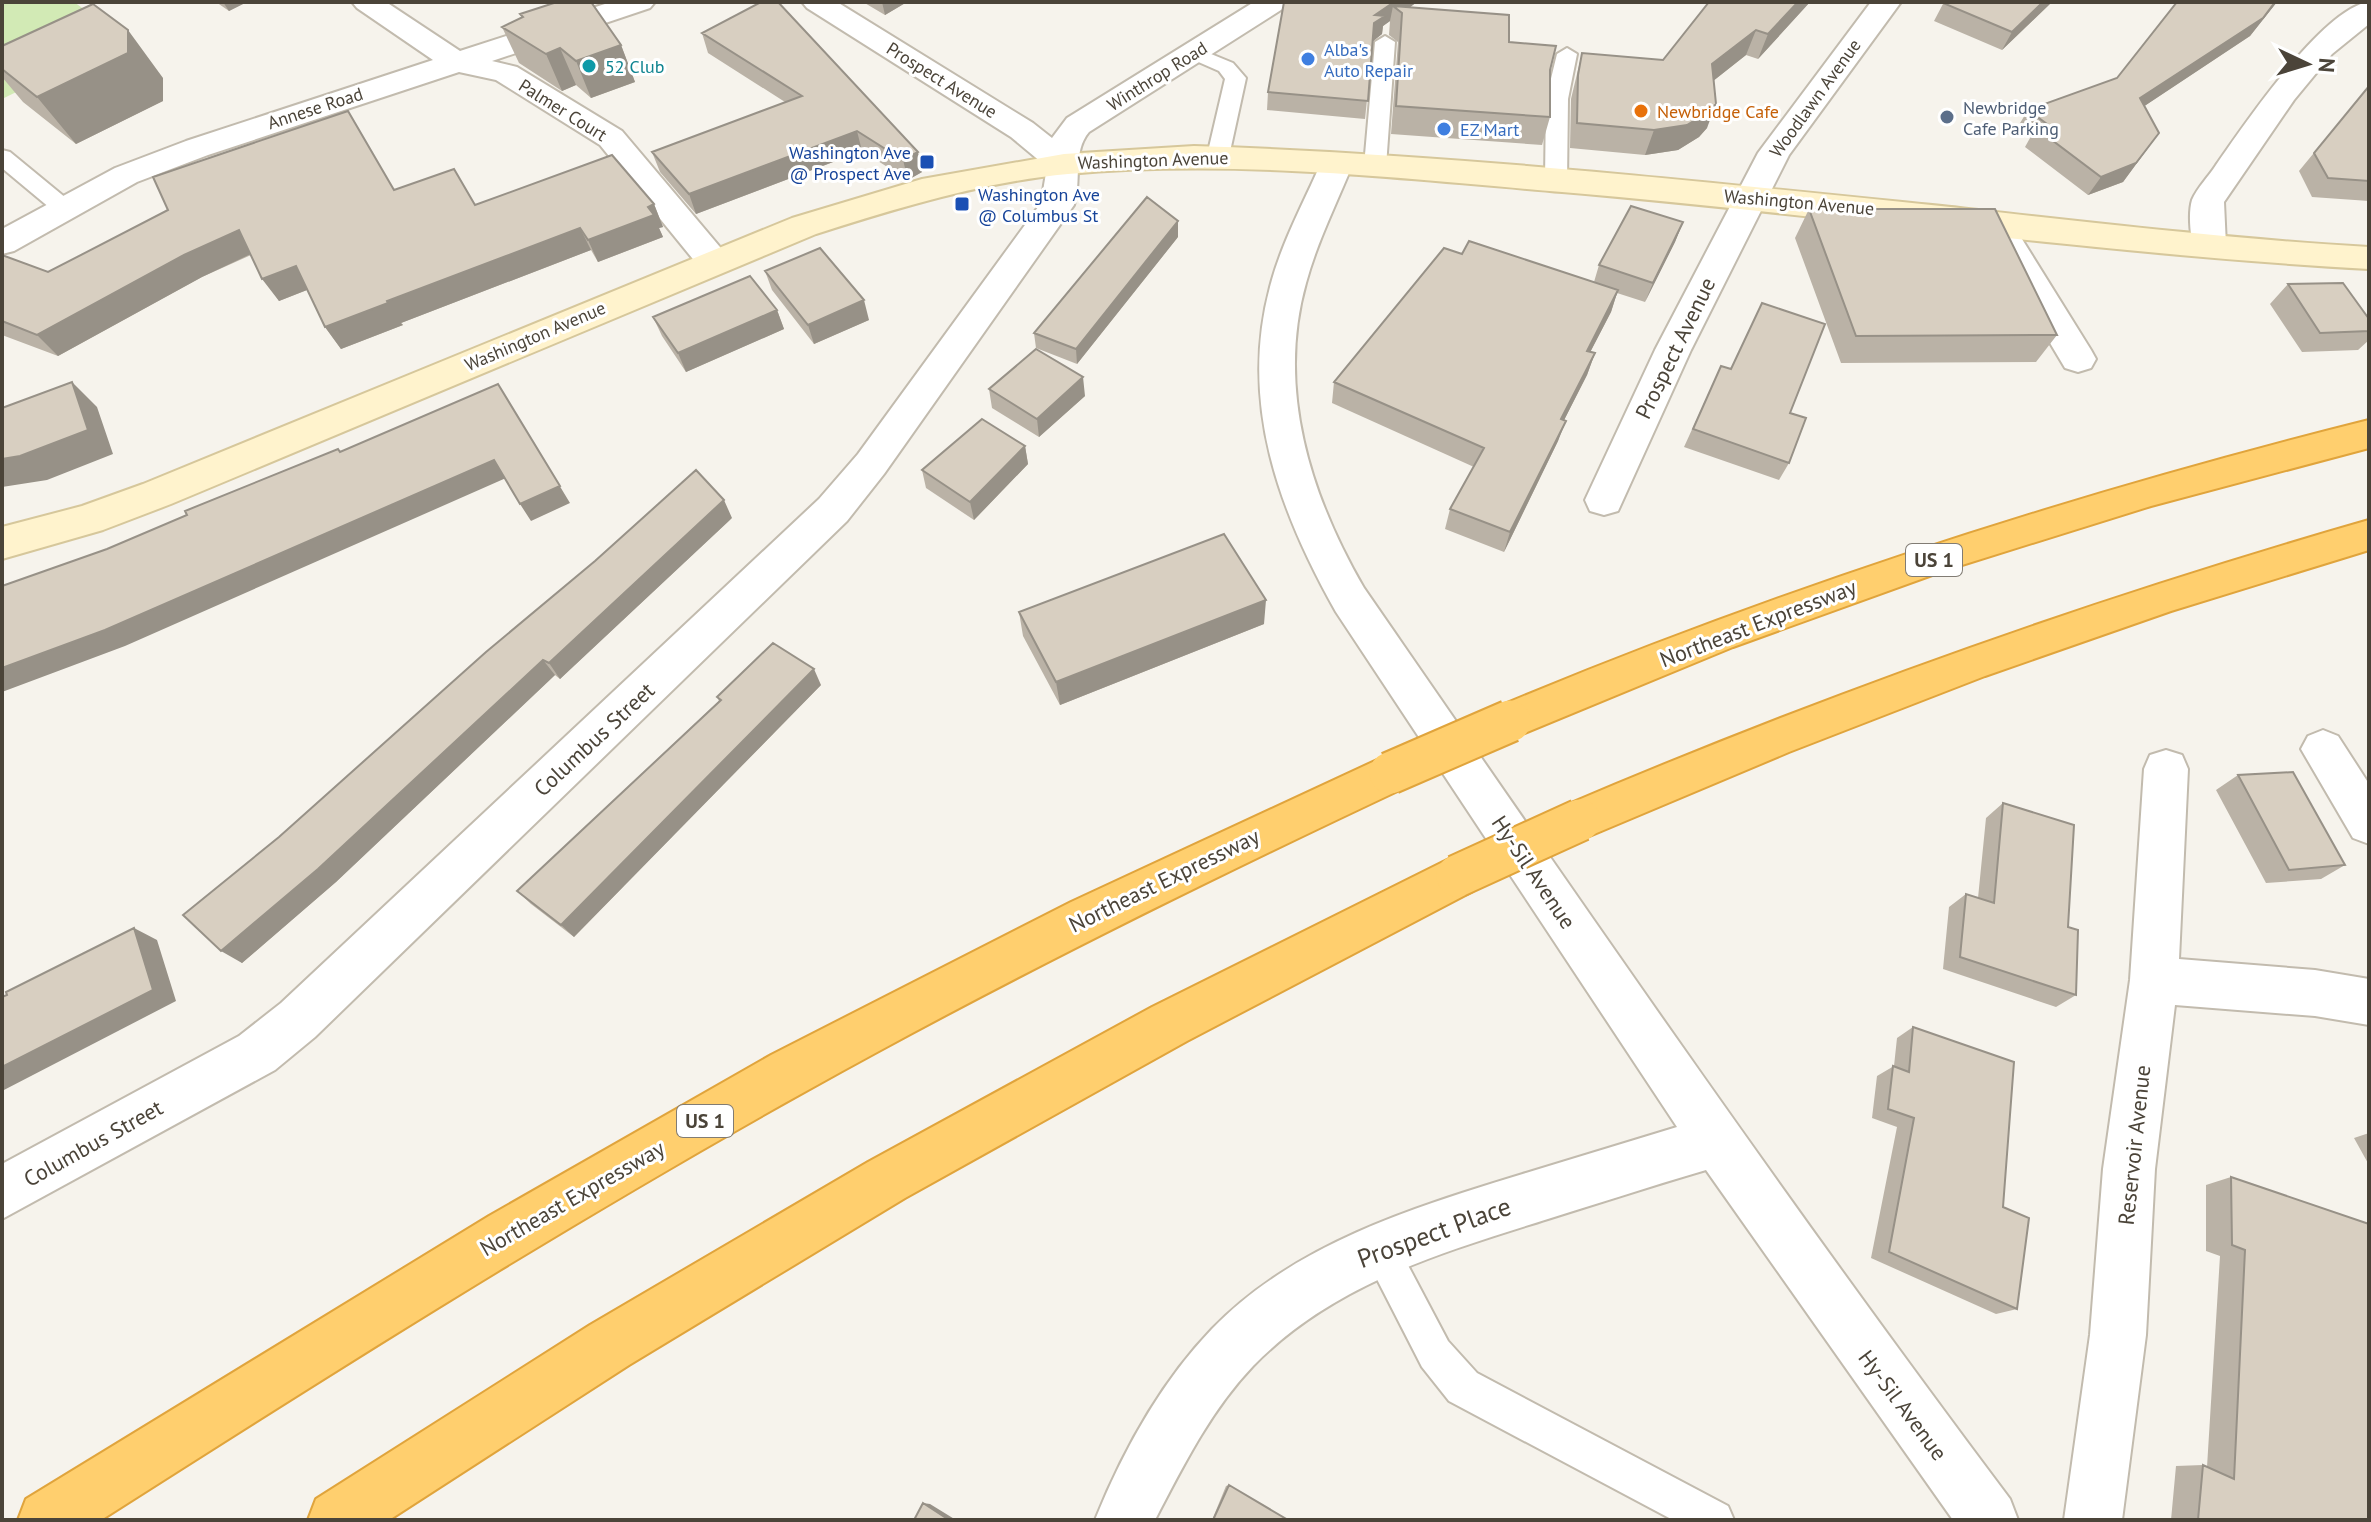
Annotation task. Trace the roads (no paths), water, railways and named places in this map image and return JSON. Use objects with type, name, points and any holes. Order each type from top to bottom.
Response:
[{"type":"highway","name":"Northeast Expressway","points":[[47,1520],[361,1323],[565,1201],[788,1074],[1010,956],[1188,867],[1510,721],[1721,637],[1988,542],[2162,488],[2369,434]]},
{"type":"highway","points":[[337,1520],[650,1319],[874,1185],[1163,1025],[1457,876],[1801,726],[1959,665],[2113,612],[2369,535]]},
{"type":"main road","name":"Washington Avenue","points":[[2,543],[89,519],[157,494],[713,261],[804,226],[890,198],[1004,173],[1064,164],[1218,156],[1337,163],[1750,197],[2209,246],[2369,258]]},
{"type":"street","points":[[367,2],[456,62]]},
{"type":"street","name":"Annese Road","points":[[2,243],[126,175],[197,148],[640,2]]},
{"type":"street","name":"Prospect Avenue","points":[[817,2],[1022,130],[1064,164]]},
{"type":"street","name":"Winthrop Road","points":[[1064,164],[1062,149],[1067,136],[1078,125],[1274,2]]},
{"type":"street","name":"Woodlawn Avenue","points":[[1750,197],[1774,153],[1886,2]]},
{"type":"street","points":[[2209,246],[2208,202],[2244,148],[2283,93],[2321,48],[2369,10]]},
{"type":"street","name":"Palmer Court","points":[[456,62],[506,73],[611,138],[713,261]]},
{"type":"street","name":"Hy-Sil Avenue","points":[[1337,163],[1299,252],[1278,326],[1276,393],[1286,453],[1303,505],[1328,563],[1716,1141],[1864,1352],[1989,1520]]},
{"type":"street","name":"Columbus Street","points":[[2,1193],[257,1053],[278,1038],[808,537],[871,464],[1057,205],[1064,186],[1064,164]]},
{"type":"street","name":"Prospect Avenue","points":[[1604,500],[1678,338],[1750,197]]},
{"type":"street","points":[[1995,222],[2078,359]]},
{"type":"street","points":[[2323,749],[2369,824]]},
{"type":"street","name":"Reservoir Avenue","points":[[2093,1520],[2118,1335],[2129,1169],[2154,980],[2166,769]]},
{"type":"street","points":[[2154,980],[2315,993],[2369,1002]]},
{"type":"street","name":"Prospect Place","points":[[1124,1520],[1174,1426],[1234,1346],[1302,1290],[1354,1259],[1424,1230],[1716,1141]]},
{"type":"lane","points":[[1375,166],[1385,42]]},
{"type":"lane","points":[[1194,53],[1226,67],[1236,78],[1218,156]]},
{"type":"lane","points":[[1556,181],[1557,99],[1567,54]]},
{"type":"lane","points":[[3,159],[64,208]]},
{"type":"lane","points":[[1379,1248],[1435,1354],[1463,1387],[1714,1520]]},
{"type":"place","name":"Alba's Auto Repair","points":[[1308,59]]},
{"type":"place","name":"52 Club","points":[[589,66]]},
{"type":"place","name":"Newbridge Cafe","points":[[1641,111]]},
{"type":"place","name":"Newbridge Cafe Parking","points":[[1947,117]]},
{"type":"place","name":"EZ Mart","points":[[1444,129]]},
{"type":"place","name":"Washington Ave @ Prospect Ave","points":[[927,162]]},
{"type":"place","name":"Washington Ave @ Columbus St","points":[[962,204]]}]
